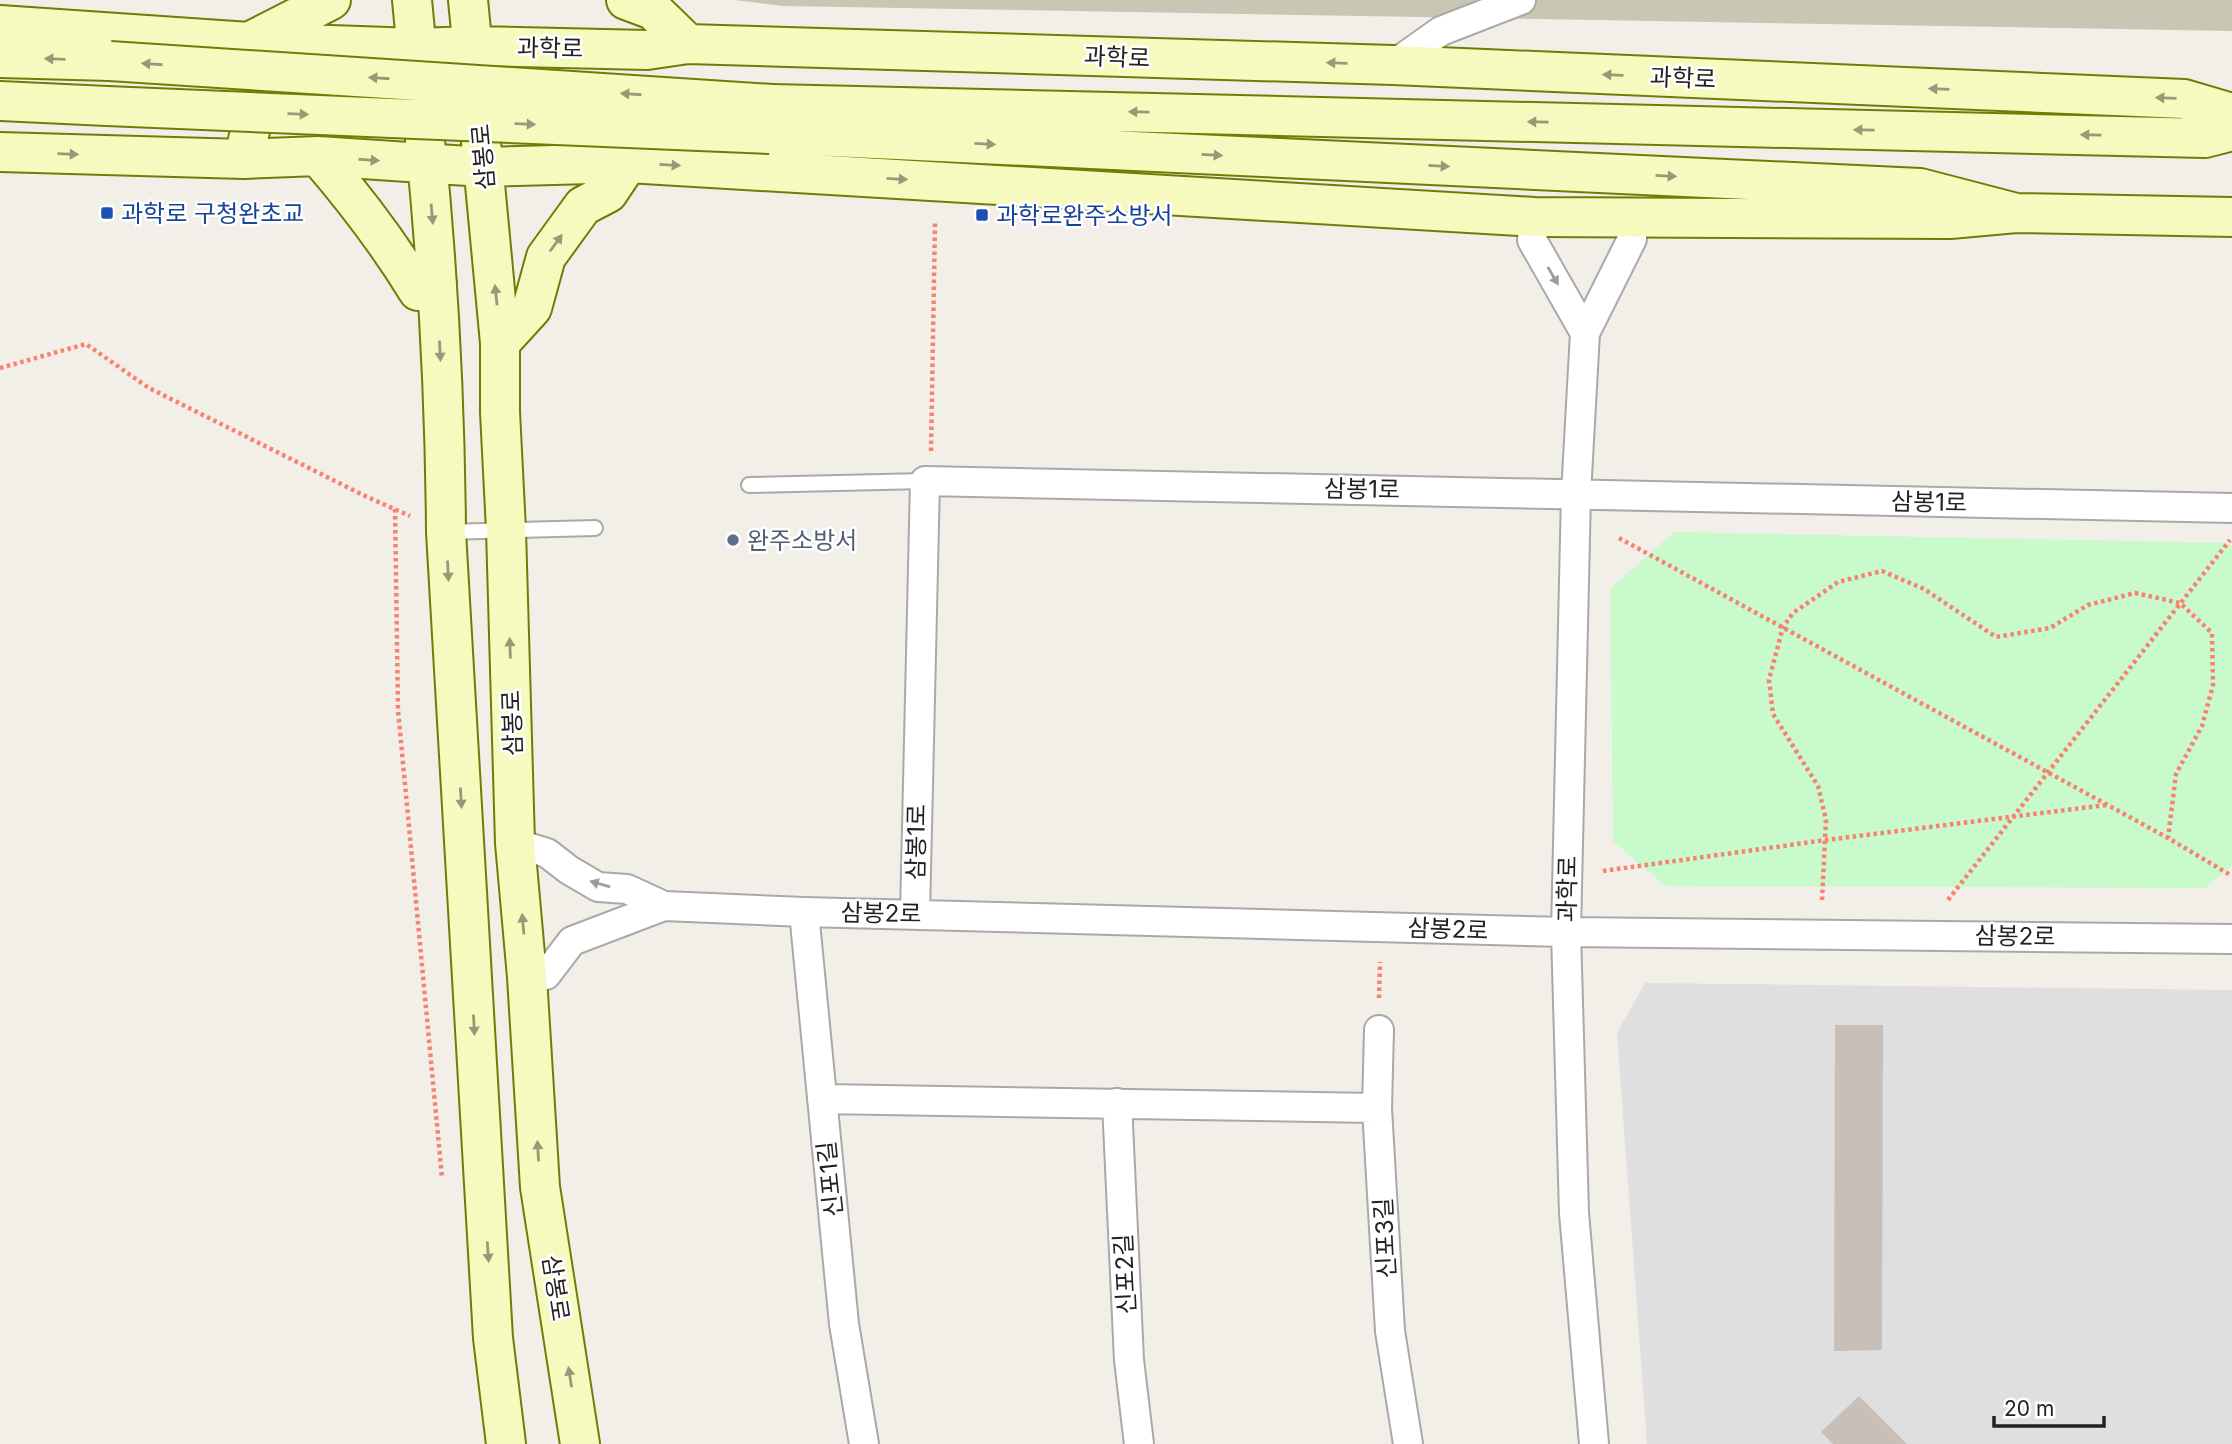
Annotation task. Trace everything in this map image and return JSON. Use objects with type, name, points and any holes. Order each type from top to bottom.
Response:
[{"type":"street","points":[[244,159],[265,82],[249,42],[331,0]]},
{"type":"street","points":[[412,0],[437,283],[446,532],[493,1338],[506,1444]]},
{"type":"street","name":"삼봉로","points":[[468,0],[500,343],[515,843],[527,976],[540,1187],[580,1444]]},
{"type":"street","points":[[626,0],[653,10],[688,44]]},
{"type":"street","points":[[1393,65],[1441,31],[1521,0]]},
{"type":"street","name":"과학로","points":[[0,25],[249,42],[416,48],[473,46],[647,50],[688,44],[1393,65],[2184,99],[2232,113]]},
{"type":"street","points":[[500,343],[532,308],[546,257],[583,206],[608,193],[628,163],[573,136],[566,96],[595,65],[647,50]]},
{"type":"street","name":"과학로","points":[[0,58],[110,61],[771,119],[1920,188],[2016,212]]},
{"type":"street","name":"과학로","points":[[0,101],[107,106],[771,119],[2205,138],[2232,131]]},
{"type":"street","name":"과학로","points":[[0,152],[244,159],[318,156],[483,167],[628,163],[1534,216],[1950,219],[2016,212],[2232,217]]},
{"type":"street","points":[[318,156],[391,247],[418,291],[437,283]]},
{"type":"street","points":[[1534,216],[1532,240],[1586,333]]},
{"type":"street","name":"과학로","points":[[1594,1444],[1574,1213],[1566,932],[1576,494],[1586,333],[1632,239],[1632,216]]},
{"type":"street","name":"삼봉1로","points":[[915,914],[928,471],[1576,494],[2232,508]]},
{"type":"street","name":"삼봉2로","points":[[515,843],[547,853],[598,887],[627,889],[664,906],[1566,932],[2232,939]]},
{"type":"street","name":"삼봉2로","points":[[527,976],[546,975],[572,942],[664,906]]},
{"type":"street","name":"신포1길","points":[[804,912],[844,1324],[864,1444]]},
{"type":"street","name":"신포3길","points":[[1379,1030],[1377,1108],[1390,1331],[1408,1444]]},
{"type":"street","points":[[822,1099],[1377,1108]]},
{"type":"street","name":"신포2길","points":[[1117,1103],[1129,1360],[1139,1444]]},
{"type":"lane","points":[[749,485],[928,471]]},
{"type":"lane","points":[[446,532],[595,528]]},
{"type":"path","points":[[928,471],[936,223]]},
{"type":"path","points":[[0,368],[86,344],[149,388],[446,532]]},
{"type":"path","points":[[395,509],[398,710],[443,1183]]},
{"type":"path","points":[[1948,900],[2232,537]]},
{"type":"path","points":[[1619,538],[2168,838],[2232,876]]},
{"type":"path","points":[[1822,900],[1826,820],[1818,786],[1773,713],[1769,680],[1783,627],[1793,613],[1838,582],[1882,571],[1924,589],[1996,637],[2050,628],[2088,605],[2135,593],[2180,603],[2212,633],[2213,685],[2202,726],[2176,774],[2168,838]]},
{"type":"path","points":[[1603,871],[2106,805]]},
{"type":"shaded area","points":[[735,0],[2232,0],[2232,31],[783,6]]},
{"type":"shaded area","points":[[1645,983],[2232,990],[2232,1444],[1647,1444],[1617,1033]]},
{"type":"green space","points":[[1674,532],[2227,543],[2232,547],[2232,866],[2205,888],[1665,886],[1613,841],[1610,589]]},
{"type":"building","points":[[1835,1025],[1883,1025],[1882,1350],[1834,1351]]},
{"type":"building","points":[[1859,1396],[1907,1444],[1833,1444],[1821,1432]]},
{"type":"place","name":"과학로 구청완초교","points":[[107,213]]},
{"type":"place","name":"과학로완주소방서","points":[[982,215]]},
{"type":"place","name":"완주소방서","points":[[733,540]]}]
